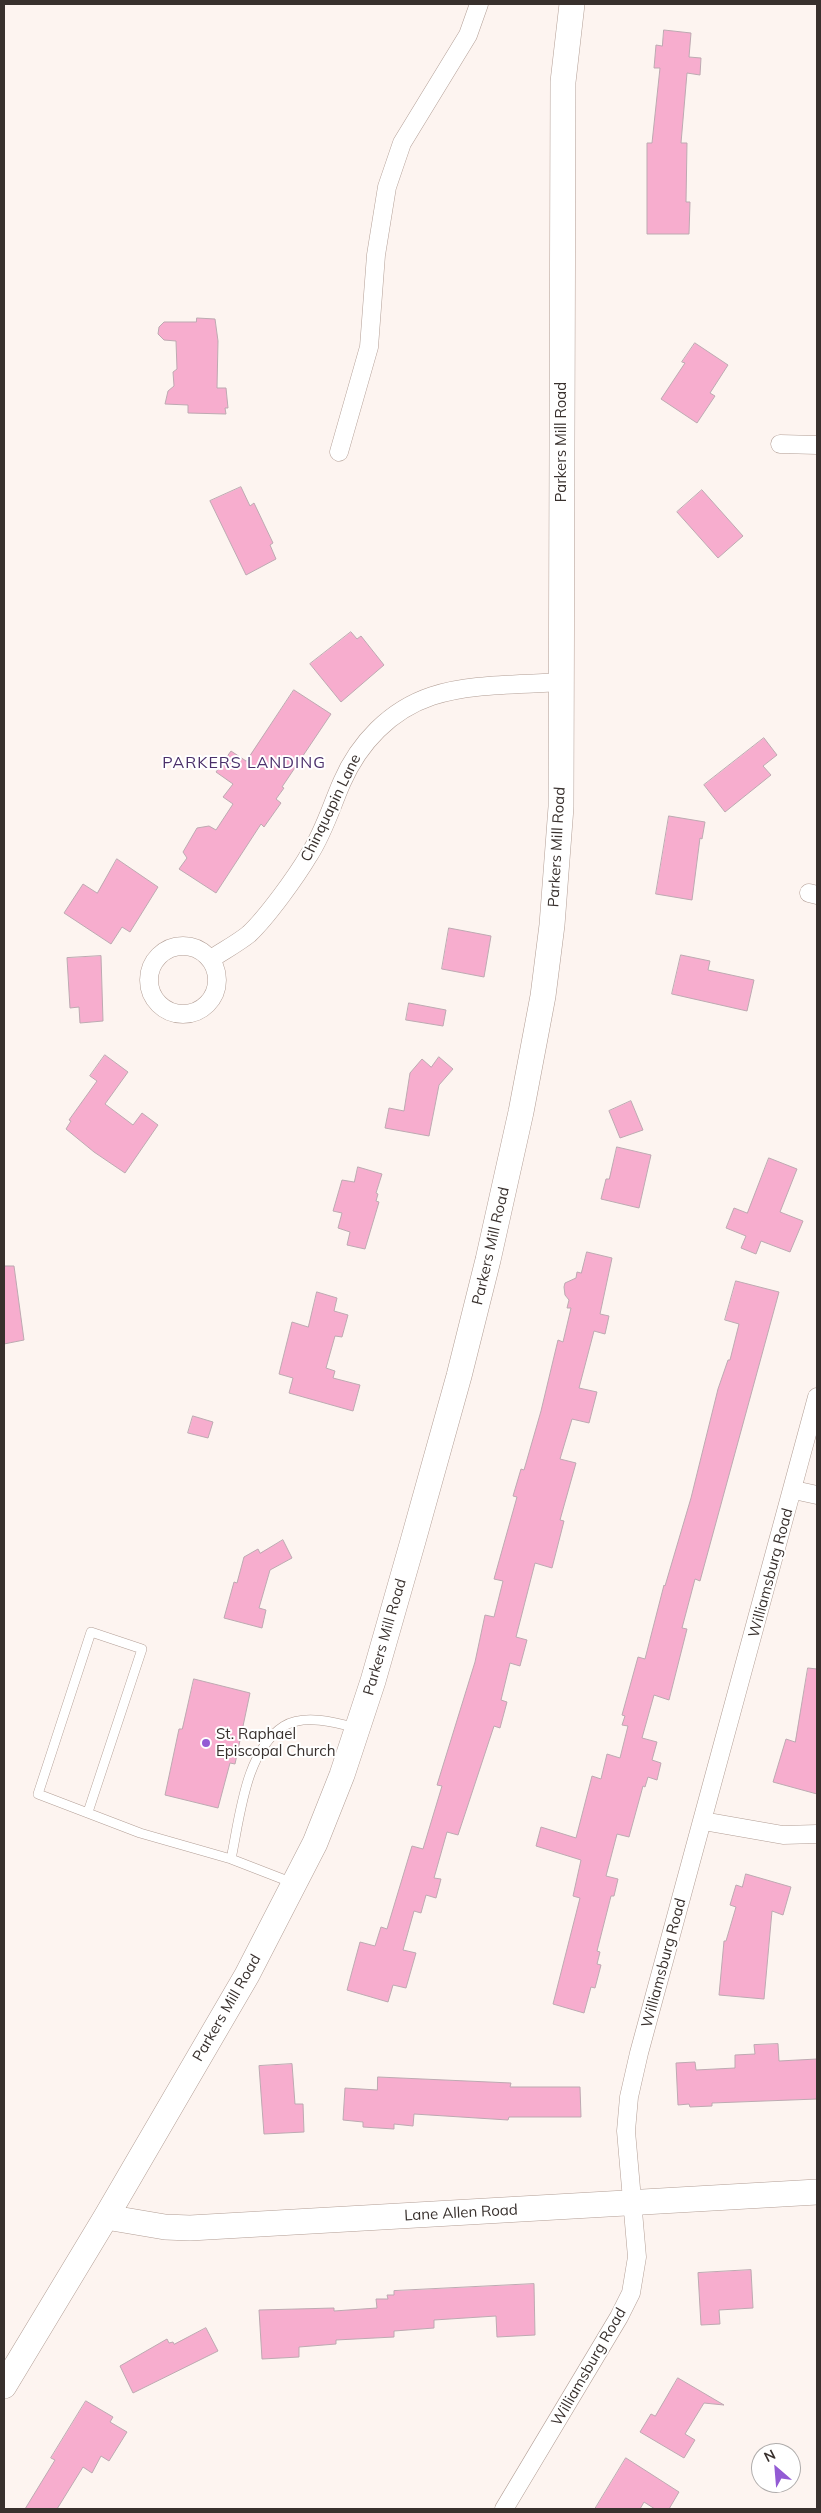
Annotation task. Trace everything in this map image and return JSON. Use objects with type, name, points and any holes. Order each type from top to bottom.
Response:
[{"type":"main road","name":"Parkers Mill Road","points":[[4,2386],[248,1975],[315,1843],[357,1728],[459,1376],[521,1112],[543,996],[552,925],[561,807],[563,82],[572,4]]},
{"type":"main road","name":"Lane Allen Road","points":[[106,2217],[165,2227],[190,2228],[817,2192]]},
{"type":"street","points":[[339,452],[368,347],[376,256],[387,188],[402,143],[468,35],[479,4]]},
{"type":"street","points":[[780,444],[817,445]]},
{"type":"street","name":"Chinquapin Lane","points":[[211,959],[249,933],[290,884],[324,829],[352,761],[364,742],[383,724],[409,706],[433,696],[479,688],[561,682]]},
{"type":"street","name":"Williamsburg Road","points":[[504,2509],[619,2317],[631,2293],[637,2257],[626,2131],[629,2097],[641,2044],[794,1490],[817,1397]]},
{"type":"street","points":[[794,1490],[817,1495]]},
{"type":"street","points":[[703,1821],[783,1835],[817,1834]]},
{"type":"lane","points":[[88,1812],[142,1649],[91,1632],[38,1794],[140,1833],[231,1858],[295,1884]]},
{"type":"lane","points":[[231,1858],[247,1782],[265,1743],[285,1725],[309,1720],[333,1722],[357,1728]]},
{"type":"building","points":[[664,30],[691,33],[689,57],[701,58],[700,75],[687,73],[681,143],[687,143],[686,202],[690,202],[689,234],[647,234],[647,143],[652,143],[660,68],[654,68],[656,45],[662,46]]},
{"type":"building","points":[[197,318],[215,319],[218,341],[217,388],[226,388],[228,408],[225,408],[226,414],[188,413],[188,405],[165,404],[168,391],[174,386],[173,372],[177,369],[176,341],[164,340],[158,334],[159,327],[164,322],[196,322]]},
{"type":"building","points":[[695,343],[728,365],[710,393],[715,396],[697,423],[661,399],[685,363],[682,362]]},
{"type":"building","points":[[241,487],[250,506],[254,503],[273,543],[270,545],[276,559],[246,575],[210,501]]},
{"type":"building","points":[[702,490],[743,536],[718,558],[677,512]]},
{"type":"building","points":[[351,632],[357,639],[361,636],[384,665],[341,702],[310,664]]},
{"type":"building","points":[[294,690],[331,714],[282,787],[284,788],[276,799],[281,803],[264,827],[261,824],[216,893],[179,869],[187,858],[183,852],[197,828],[209,826],[216,830],[233,804],[223,797],[233,784],[216,772],[231,751],[246,761]]},
{"type":"building","points":[[764,738],[777,755],[763,766],[771,775],[725,812],[704,785]]},
{"type":"building","points":[[669,816],[705,822],[702,839],[700,838],[692,900],[656,894]]},
{"type":"building","points":[[117,859],[158,887],[130,932],[122,927],[111,944],[64,913],[83,884],[97,893]]},
{"type":"building","points":[[449,928],[491,936],[484,977],[442,969]]},
{"type":"building","points":[[681,955],[710,961],[708,970],[754,980],[747,1011],[672,994]]},
{"type":"building","points":[[101,956],[103,1021],[80,1023],[79,1007],[70,1008],[67,958]]},
{"type":"building","points":[[409,1003],[446,1010],[443,1026],[406,1020]]},
{"type":"building","points":[[105,1055],[128,1072],[105,1104],[133,1125],[142,1113],[158,1125],[125,1173],[94,1152],[66,1129],[71,1121],[69,1120],[97,1081],[90,1076]]},
{"type":"building","points":[[439,1057],[453,1069],[439,1085],[429,1136],[385,1128],[389,1108],[404,1111],[410,1073],[422,1059],[431,1067]]},
{"type":"building","points":[[631,1101],[643,1130],[620,1138],[609,1111]]},
{"type":"building","points":[[617,1147],[651,1155],[639,1208],[601,1199],[606,1179],[609,1179]]},
{"type":"building","points":[[769,1158],[797,1169],[780,1212],[803,1221],[790,1252],[761,1241],[756,1254],[741,1248],[746,1236],[726,1228],[734,1208],[747,1213]]},
{"type":"building","points":[[358,1167],[382,1174],[376,1193],[378,1194],[376,1201],[379,1202],[365,1249],[347,1245],[350,1232],[338,1228],[342,1213],[333,1211],[342,1180],[354,1182]]},
{"type":"building","points":[[587,1252],[612,1258],[600,1314],[609,1316],[605,1334],[594,1331],[579,1388],[597,1392],[589,1423],[572,1419],[560,1459],[576,1463],[560,1520],[564,1521],[552,1568],[535,1563],[516,1637],[527,1640],[520,1666],[510,1663],[501,1700],[507,1702],[500,1728],[494,1726],[458,1835],[447,1832],[434,1878],[441,1879],[436,1898],[426,1895],[421,1913],[414,1911],[403,1950],[416,1953],[406,1988],[393,1985],[388,2002],[347,1990],[360,1942],[375,1946],[381,1927],[387,1929],[412,1846],[423,1849],[442,1786],[437,1785],[475,1662],[485,1615],[494,1617],[503,1581],[494,1579],[517,1497],[513,1496],[521,1469],[524,1470],[541,1411],[558,1340],[563,1342],[571,1308],[567,1308],[569,1300],[565,1295],[565,1283],[576,1278],[577,1272],[581,1273]]},
{"type":"building","points":[[4,1266],[14,1266],[24,1340],[4,1344]]},
{"type":"building","points":[[736,1281],[779,1292],[700,1581],[695,1579],[682,1628],[687,1629],[669,1700],[654,1695],[642,1738],[657,1742],[652,1760],[661,1763],[657,1780],[648,1777],[645,1787],[643,1786],[629,1837],[617,1834],[606,1876],[618,1879],[614,1896],[611,1896],[597,1951],[600,1952],[597,1964],[601,1965],[595,1988],[591,1987],[584,2013],[553,2004],[580,1898],[573,1896],[581,1860],[536,1846],[541,1827],[576,1838],[592,1776],[601,1779],[607,1754],[620,1758],[628,1726],[622,1725],[625,1716],[622,1715],[638,1657],[645,1659],[664,1585],[691,1498],[718,1389],[728,1360],[730,1360],[739,1324],[725,1320]]},
{"type":"building","points":[[317,1292],[337,1298],[334,1311],[348,1315],[342,1337],[335,1336],[326,1368],[335,1371],[333,1378],[360,1385],[353,1411],[289,1393],[293,1378],[279,1374],[292,1322],[308,1327]]},
{"type":"building","points":[[193,1416],[213,1422],[208,1438],[188,1433]]},
{"type":"building","points":[[283,1540],[292,1558],[270,1570],[259,1608],[266,1610],[262,1628],[224,1618],[234,1582],[237,1583],[244,1557],[258,1549],[260,1553]]},
{"type":"building","points":[[808,1668],[817,1669],[817,1794],[773,1782],[786,1739],[795,1742]]},
{"type":"building","name":"St. Raphael Episcopal Church","points":[[194,1679],[250,1693],[235,1764],[230,1763],[218,1808],[165,1795],[179,1729],[182,1729]]},
{"type":"building","points":[[746,1874],[791,1887],[783,1915],[772,1911],[764,1999],[719,1995],[724,1941],[726,1941],[736,1907],[730,1905],[736,1885],[742,1887]]},
{"type":"building","points":[[778,2044],[779,2061],[817,2059],[817,2099],[712,2103],[712,2106],[690,2107],[689,2104],[678,2105],[676,2063],[695,2062],[696,2070],[735,2068],[735,2055],[755,2054],[754,2045]]},
{"type":"building","points":[[292,2064],[295,2104],[303,2104],[304,2132],[264,2134],[259,2066]]},
{"type":"building","points":[[378,2077],[511,2083],[510,2087],[580,2087],[581,2117],[509,2117],[508,2120],[414,2114],[413,2126],[394,2124],[394,2129],[363,2127],[363,2122],[343,2120],[345,2088],[377,2090]]},
{"type":"building","points":[[751,2270],[753,2308],[719,2310],[720,2324],[701,2325],[698,2273]]},
{"type":"building","points":[[534,2284],[535,2335],[497,2337],[496,2316],[434,2320],[434,2328],[394,2331],[394,2337],[336,2340],[336,2344],[299,2347],[299,2357],[262,2359],[259,2310],[334,2308],[334,2311],[377,2308],[376,2299],[388,2299],[387,2295],[394,2295],[394,2291]]},
{"type":"building","points":[[206,2328],[218,2351],[133,2393],[120,2366],[167,2339],[169,2343],[173,2342],[174,2344]]},
{"type":"building","points":[[678,2378],[724,2405],[704,2403],[685,2434],[695,2440],[684,2458],[640,2432],[651,2414],[655,2416]]},
{"type":"building","points":[[86,2401],[113,2417],[110,2422],[127,2432],[109,2461],[101,2456],[92,2473],[83,2467],[57,2509],[25,2509],[55,2460],[51,2458]]},
{"type":"building","points":[[626,2458],[679,2492],[669,2509],[655,2509],[644,2502],[640,2509],[595,2509]]},
{"type":"place","name":"St. Raphael Episcopal Church","points":[[206,1743]]},
{"type":"district","name":"PARKERS LANDING","points":[[244,763]]}]
